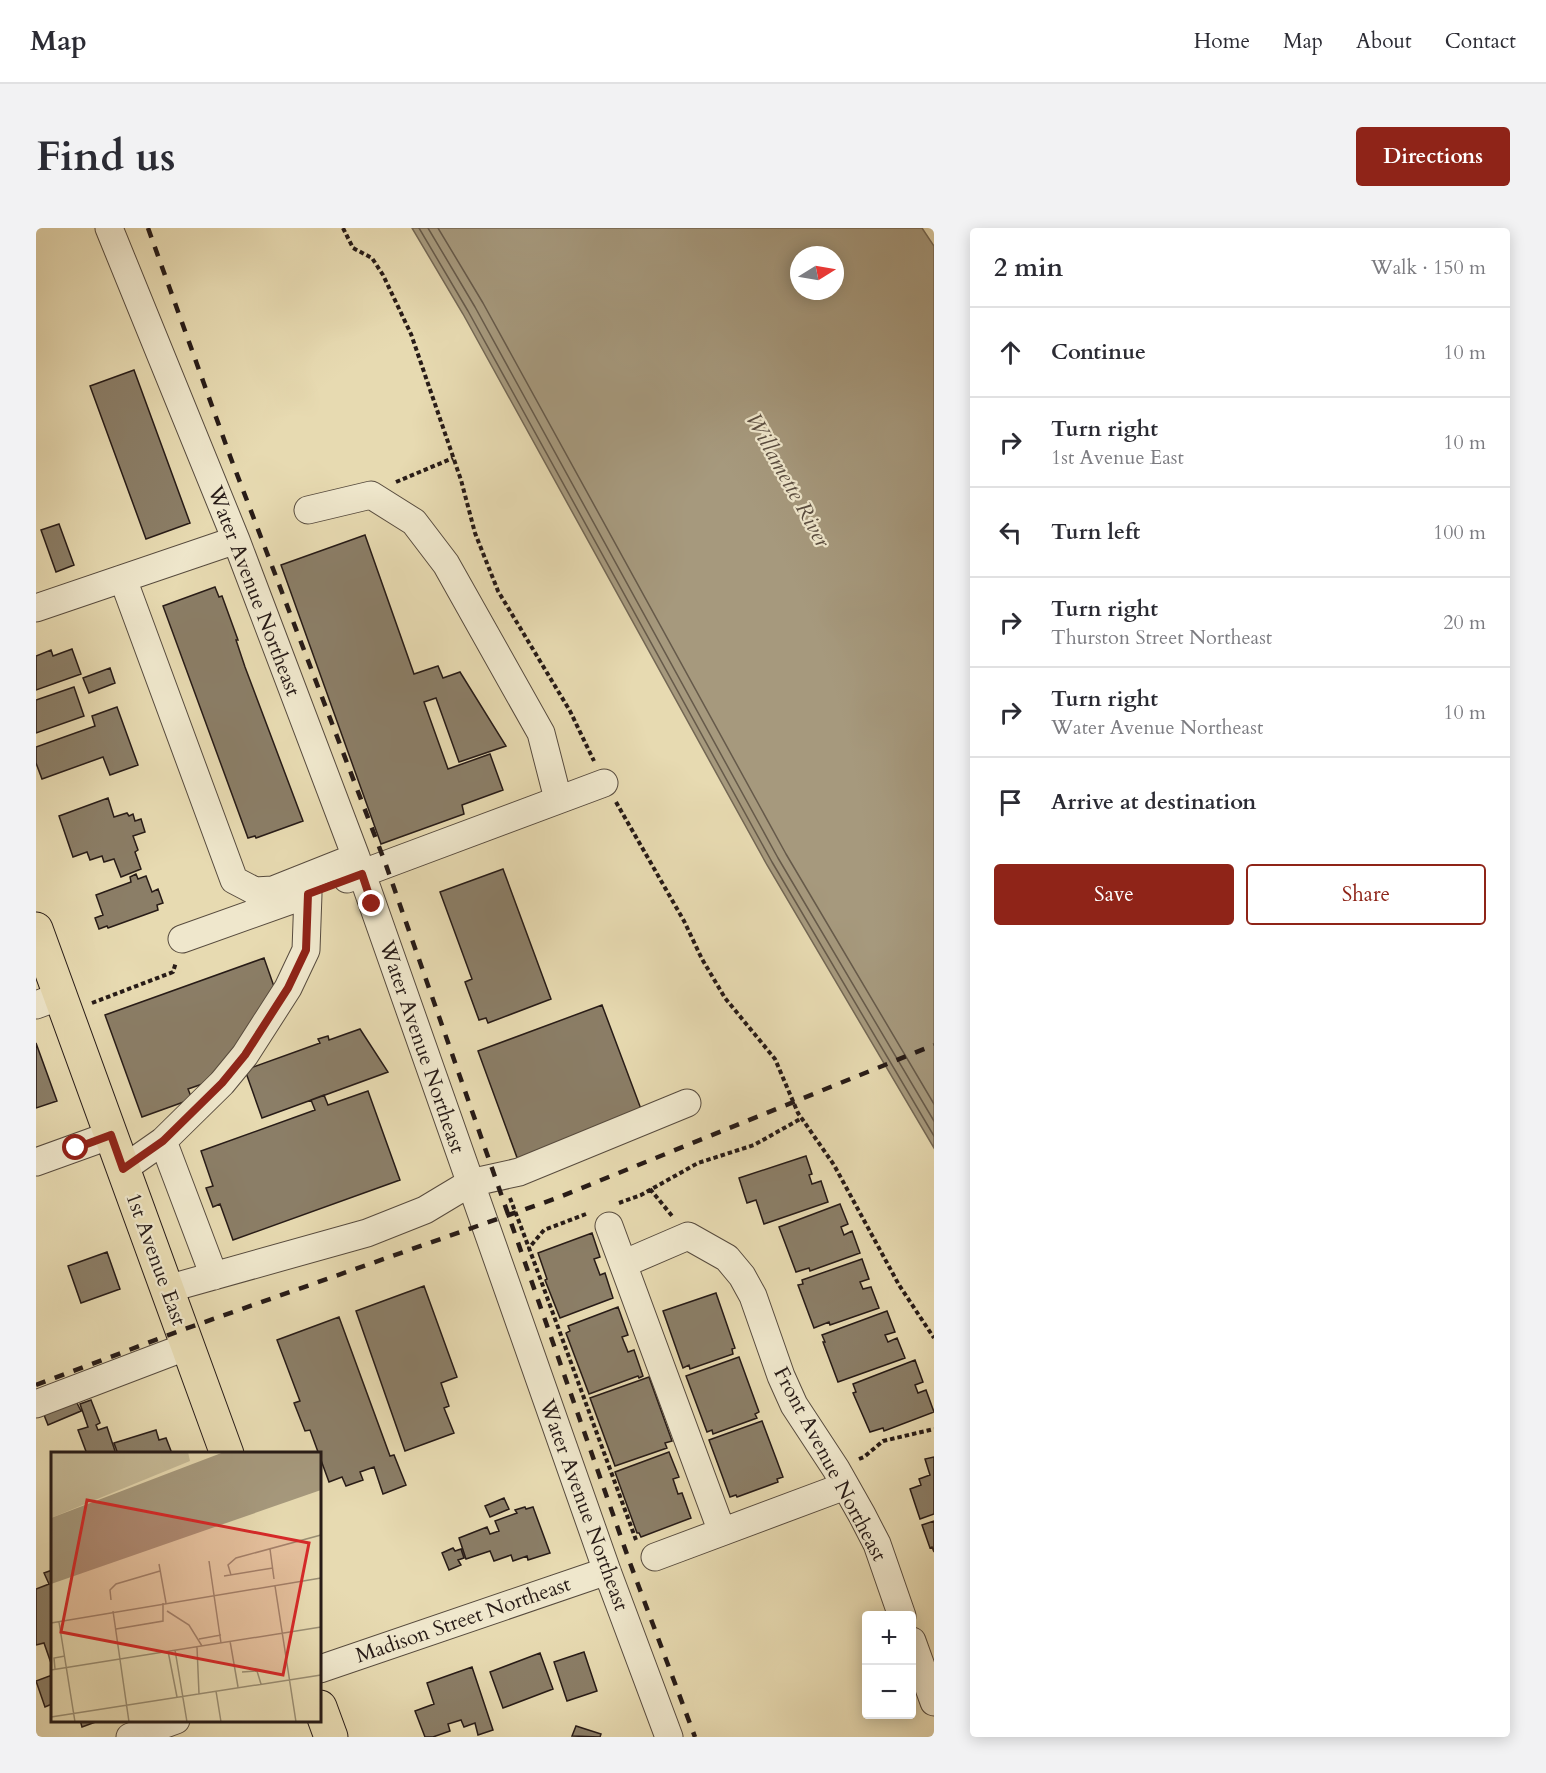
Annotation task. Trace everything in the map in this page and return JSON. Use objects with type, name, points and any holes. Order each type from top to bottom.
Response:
[{"type":"main road","name":"1st Avenue East","points":[[39,947],[54,1005],[111,1135],[226,1452]]},
{"type":"main road","points":[[321,1710],[331,1737]]},
{"type":"street","name":"Water Avenue Northeast","points":[[109,228],[236,540],[359,865],[607,1571],[669,1737]]},
{"type":"street","points":[[309,510],[370,495],[414,522],[446,564],[541,732],[558,800]]},
{"type":"street","points":[[36,608],[236,540]]},
{"type":"street","points":[[123,579],[234,880],[255,891],[273,890],[359,865],[604,783]]},
{"type":"street","points":[[182,939],[308,894],[359,865]]},
{"type":"street","points":[[123,1169],[163,1141],[222,1083],[245,1055],[288,988],[306,950],[308,894]]},
{"type":"street","points":[[167,1289],[367,1233],[425,1210],[470,1183],[519,1172],[687,1103]]},
{"type":"street","points":[[36,1162],[111,1135]]},
{"type":"street","points":[[163,1141],[214,1276]]},
{"type":"street","points":[[609,1226],[722,1532]]},
{"type":"street","points":[[623,1264],[688,1236]]},
{"type":"street","name":"Front Avenue Northeast","points":[[688,1236],[727,1257],[742,1276],[753,1296],[781,1376],[794,1405],[841,1478],[877,1544],[900,1611]]},
{"type":"street","points":[[36,1404],[188,1346]]},
{"type":"street","points":[[655,1557],[722,1532],[841,1478]]},
{"type":"street","name":"Madison Street Northeast","points":[[321,1669],[607,1571]]},
{"type":"street","points":[[916,1652],[934,1702]]},
{"type":"street","points":[[130,1737],[171,1722]]},
{"type":"path","points":[[370,495],[405,477],[453,458]]},
{"type":"path","points":[[54,1005],[173,972],[182,939]]},
{"type":"path","points":[[502,1176],[529,1248]]},
{"type":"path","points":[[650,1189],[688,1236]]},
{"type":"path","points":[[841,1478],[883,1441],[934,1429]]},
{"type":"water","name":"Willamette River","points":[[412,228],[922,228],[934,246],[934,1148],[767,865],[463,314]]},
{"type":"building","points":[[134,370],[190,523],[146,539],[90,386]]},
{"type":"building","points":[[59,524],[74,565],[56,572],[41,530]]},
{"type":"building","points":[[365,535],[414,674],[438,666],[443,678],[460,672],[506,746],[459,762],[436,698],[424,702],[448,769],[490,754],[503,790],[462,805],[464,814],[381,844],[281,565]]},
{"type":"building","points":[[215,587],[219,597],[222,596],[245,667],[303,821],[256,838],[255,836],[248,838],[163,606]]},
{"type":"building","points":[[72,649],[81,674],[36,690],[36,656],[51,650],[53,656]]},
{"type":"building","points":[[110,668],[115,683],[89,693],[83,678]]},
{"type":"building","points":[[74,687],[84,716],[36,733],[36,700]]},
{"type":"building","points":[[117,707],[138,765],[110,775],[103,757],[42,779],[36,763],[36,747],[95,726],[92,716]]},
{"type":"building","points":[[108,798],[114,817],[127,813],[129,816],[133,814],[135,821],[141,819],[145,832],[133,836],[138,850],[135,852],[141,869],[121,877],[114,859],[104,862],[102,856],[90,860],[87,852],[73,857],[59,816]]},
{"type":"building","points":[[503,869],[551,999],[488,1023],[486,1018],[479,1020],[465,982],[472,979],[440,892]]},
{"type":"building","points":[[136,874],[138,879],[146,876],[152,892],[158,889],[163,903],[157,905],[158,910],[108,928],[107,926],[99,929],[95,918],[103,915],[96,895],[131,882],[130,877]]},
{"type":"building","points":[[264,958],[277,995],[211,1081],[188,1089],[192,1099],[142,1117],[105,1015]]},
{"type":"building","points":[[602,1005],[644,1117],[519,1163],[478,1051]]},
{"type":"building","points":[[360,1029],[388,1072],[262,1118],[245,1070],[320,1043],[318,1039],[328,1036],[329,1040]]},
{"type":"building","points":[[36,1043],[57,1101],[36,1108]]},
{"type":"building","points":[[368,1091],[400,1180],[233,1240],[220,1204],[213,1207],[206,1188],[213,1186],[201,1151],[315,1110],[311,1100],[324,1095],[328,1105]]},
{"type":"building","points":[[806,1156],[812,1174],[809,1175],[812,1184],[821,1181],[828,1202],[764,1224],[756,1200],[747,1203],[739,1178]]},
{"type":"building","points":[[840,1204],[848,1224],[841,1227],[844,1235],[852,1231],[860,1253],[810,1271],[809,1268],[796,1272],[779,1227]]},
{"type":"building","points":[[592,1233],[600,1257],[594,1259],[600,1275],[605,1273],[613,1298],[560,1318],[545,1280],[547,1279],[538,1253]]},
{"type":"building","points":[[107,1252],[120,1289],[81,1303],[68,1266]]},
{"type":"building","points":[[862,1259],[869,1279],[860,1282],[863,1289],[871,1287],[879,1308],[830,1325],[829,1322],[814,1328],[798,1285],[803,1284],[802,1280]]},
{"type":"building","points":[[424,1286],[457,1377],[441,1383],[449,1406],[444,1408],[454,1433],[405,1451],[356,1311]]},
{"type":"building","points":[[716,1293],[735,1348],[732,1349],[733,1354],[690,1369],[689,1365],[683,1368],[663,1311]]},
{"type":"building","points":[[618,1307],[628,1335],[622,1337],[628,1352],[634,1350],[643,1376],[589,1394],[566,1333],[570,1331],[568,1326]]},
{"type":"building","points":[[887,1311],[895,1332],[885,1335],[888,1342],[897,1338],[905,1358],[838,1382],[822,1335]]},
{"type":"building","points":[[339,1317],[390,1456],[394,1455],[406,1485],[383,1494],[374,1467],[360,1472],[363,1480],[346,1486],[342,1477],[329,1482],[321,1460],[321,1452],[318,1452],[310,1430],[305,1431],[294,1403],[300,1401],[277,1340]]},
{"type":"building","points":[[739,1357],[759,1412],[755,1414],[757,1418],[713,1434],[712,1430],[707,1432],[686,1376]]},
{"type":"building","points":[[915,1360],[923,1382],[915,1385],[918,1393],[926,1390],[934,1412],[884,1431],[883,1428],[870,1432],[853,1393],[856,1392],[853,1384]]},
{"type":"building","points":[[649,1377],[672,1441],[665,1443],[667,1448],[615,1466],[590,1398]]},
{"type":"building","points":[[91,1400],[100,1423],[96,1425],[98,1430],[107,1427],[115,1452],[86,1452],[78,1430],[88,1427],[80,1404]]},
{"type":"building","points":[[76,1401],[81,1411],[48,1425],[44,1415]]},
{"type":"building","points":[[762,1421],[783,1477],[777,1479],[778,1482],[737,1497],[736,1495],[730,1497],[709,1440]]},
{"type":"building","points":[[156,1430],[159,1440],[166,1438],[171,1451],[117,1452],[114,1443]]},
{"type":"building","points":[[669,1452],[679,1477],[673,1479],[678,1494],[682,1493],[691,1518],[641,1537],[637,1533],[615,1472]]},
{"type":"building","points":[[934,1457],[934,1514],[920,1519],[910,1489],[921,1485],[919,1479],[930,1475],[925,1459]]},
{"type":"building","points":[[504,1498],[509,1509],[490,1517],[485,1506]]},
{"type":"building","points":[[525,1507],[526,1509],[533,1507],[550,1553],[528,1560],[527,1556],[513,1561],[511,1555],[494,1561],[490,1551],[466,1559],[459,1538],[487,1527],[490,1534],[499,1531],[495,1521],[517,1513],[515,1510]]},
{"type":"building","points":[[934,1521],[934,1552],[932,1547],[930,1548],[922,1525]]},
{"type":"building","points":[[453,1548],[455,1551],[461,1549],[464,1558],[458,1560],[461,1565],[449,1570],[442,1553]]},
{"type":"building","points":[[51,1570],[51,1663],[44,1643],[36,1645],[36,1589],[49,1584],[44,1573]]},
{"type":"building","points":[[584,1652],[597,1691],[567,1701],[554,1662]]},
{"type":"building","points":[[540,1653],[553,1689],[503,1708],[490,1672]]},
{"type":"building","points":[[472,1667],[493,1730],[478,1735],[475,1723],[464,1727],[461,1720],[448,1724],[450,1731],[433,1737],[425,1737],[415,1711],[434,1704],[427,1683]]},
{"type":"building","points":[[51,1675],[51,1704],[45,1707],[36,1681]]},
{"type":"building","points":[[81,1722],[96,1722],[82,1727]]},
{"type":"building","points":[[576,1726],[601,1734],[600,1737],[572,1736]]},
{"type":"railway","points":[[148,228],[230,456],[386,865],[630,1563],[695,1737]]},
{"type":"railway","points":[[36,1385],[182,1330],[557,1198],[934,1045]]},
{"type":"route","points":[[76,1148],[111,1135],[123,1169],[163,1141],[222,1083],[245,1055],[288,988],[306,950],[308,894],[362,874],[372,904]]}]
